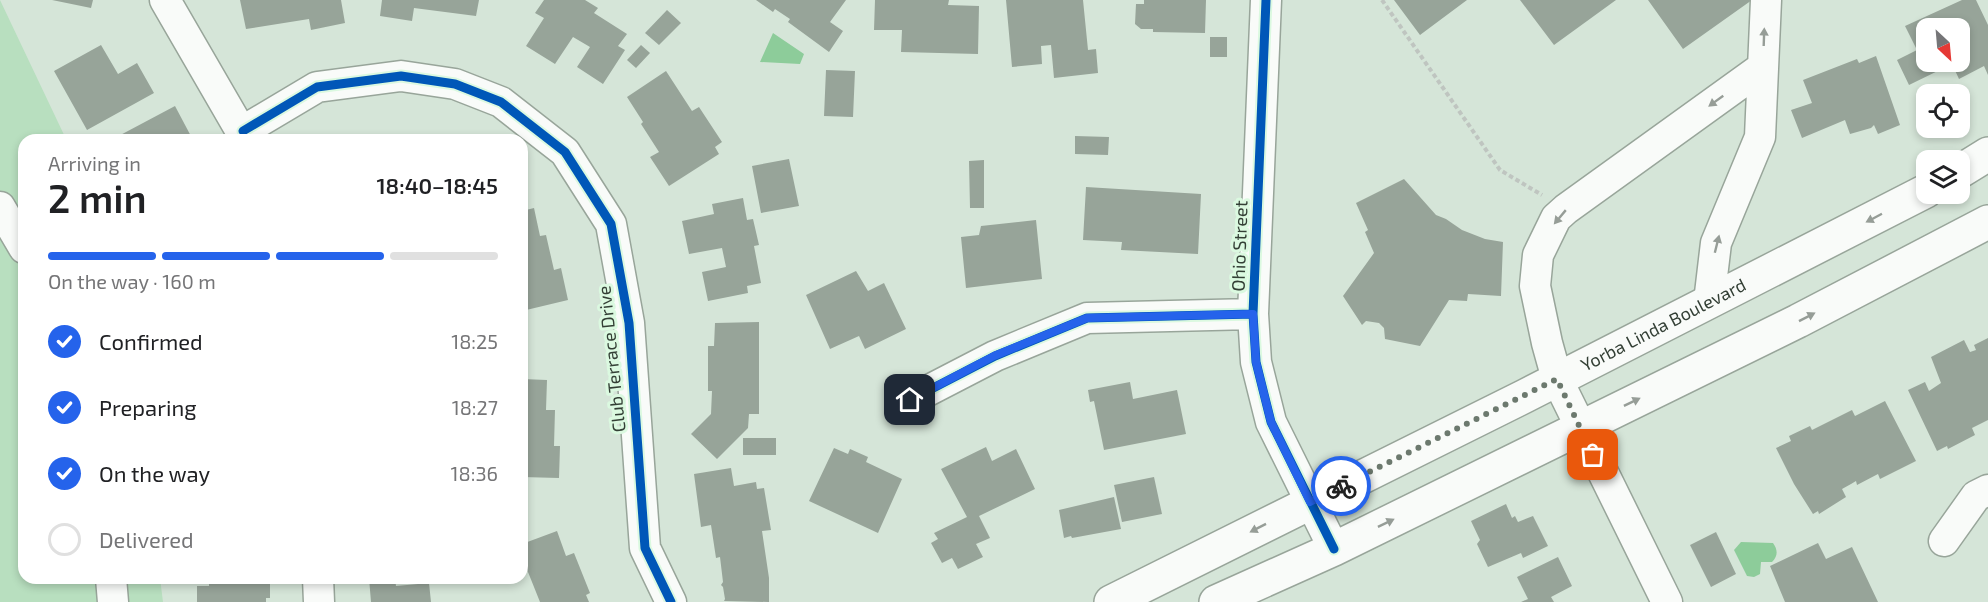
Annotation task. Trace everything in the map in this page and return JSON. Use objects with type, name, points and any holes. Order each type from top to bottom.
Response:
[{"type":"main road","points":[[1970,165],[1988,154]]},
{"type":"main road","name":"Yorba Linda Boulevard","points":[[1112,602],[1916,196]]},
{"type":"main road","points":[[1216,602],[1334,549],[1798,321],[1988,222]]},
{"type":"street","points":[[165,0],[244,134]]},
{"type":"street","name":"Ohio Street","points":[[1266,0],[1253,314],[1256,362],[1271,422],[1334,549]]},
{"type":"street","points":[[1709,302],[1716,243],[1760,137],[1766,0]]},
{"type":"street","points":[[1666,602],[1557,379],[1535,286],[1539,255],[1556,218],[1566,209],[1763,67]]},
{"type":"street","name":"Club Terrace Drive","points":[[246,134],[317,87],[401,76],[455,84],[501,102],[565,152],[611,224],[629,323],[645,548],[671,602]]},
{"type":"street","points":[[0,207],[18,238]]},
{"type":"street","points":[[910,400],[994,356],[1087,318],[1253,314]]},
{"type":"street","points":[[1944,541],[1976,496],[1988,490]]},
{"type":"street","points":[[112,584],[113,602]]},
{"type":"street","points":[[318,584],[319,602]]},
{"type":"path","points":[[1382,0],[1500,170],[1566,209]]},
{"type":"shaded area","points":[[0,0],[64,134],[18,134],[18,584],[161,584],[163,602],[0,602]]},
{"type":"shaded area","points":[[773,33],[804,54],[800,64],[760,62]]},
{"type":"shaded area","points":[[1741,542],[1773,543],[1776,551],[1772,562],[1761,562],[1760,574],[1754,577],[1747,576],[1734,550]]},
{"type":"building","points":[[52,0],[93,0],[91,8]]},
{"type":"building","points":[[240,0],[341,0],[345,23],[311,30],[309,19],[246,29]]},
{"type":"building","points":[[382,0],[479,0],[476,16],[414,8],[412,21],[380,16]]},
{"type":"building","points":[[544,0],[585,0],[598,8],[594,13],[627,34],[618,46],[625,50],[603,84],[577,67],[590,47],[573,37],[555,64],[526,46],[544,18],[535,13]]},
{"type":"building","points":[[756,0],[846,0],[830,22],[843,31],[829,52],[788,22],[790,19],[775,9],[773,12]]},
{"type":"building","points":[[875,0],[949,0],[948,5],[979,6],[978,54],[901,52],[902,30],[874,30]]},
{"type":"building","points":[[1006,0],[1083,0],[1088,50],[1096,49],[1098,73],[1054,78],[1051,45],[1041,46],[1042,64],[1012,67]]},
{"type":"building","points":[[1144,0],[1206,0],[1205,33],[1153,32],[1153,29],[1141,29],[1135,24],[1136,4],[1144,4]]},
{"type":"building","points":[[1394,0],[1467,0],[1420,35]]},
{"type":"building","points":[[1520,0],[1616,0],[1554,45]]},
{"type":"building","points":[[1648,0],[1752,0],[1683,49]]},
{"type":"building","points":[[1962,0],[1976,0],[1988,25],[1988,75],[1984,66],[1959,79],[1956,72],[1970,72],[1970,18],[1923,18]]},
{"type":"building","points":[[667,10],[681,23],[659,45],[645,33]]},
{"type":"building","points":[[1916,21],[1916,48],[1905,26]]},
{"type":"building","points":[[1210,37],[1227,37],[1227,57],[1210,57]]},
{"type":"building","points":[[101,45],[118,74],[137,63],[154,93],[87,130],[54,71]]},
{"type":"building","points":[[641,45],[650,53],[636,68],[627,60]]},
{"type":"building","points":[[1916,50],[1916,72],[1936,72],[1909,85],[1897,60]]},
{"type":"building","points":[[1876,56],[1900,125],[1878,134],[1874,125],[1850,134],[1845,120],[1802,138],[1791,110],[1812,103],[1803,80],[1857,59],[1859,63]]},
{"type":"building","points":[[826,70],[855,71],[853,117],[824,116]]},
{"type":"building","points":[[666,71],[692,111],[699,107],[722,142],[715,147],[719,154],[669,186],[650,157],[659,152],[627,97]]},
{"type":"building","points":[[175,106],[190,134],[122,134]]},
{"type":"building","points":[[1075,136],[1109,137],[1108,155],[1075,154]]},
{"type":"building","points":[[789,159],[799,206],[761,213],[752,166]]},
{"type":"building","points":[[984,160],[984,208],[970,208],[969,161]]},
{"type":"building","points":[[1404,179],[1436,215],[1462,230],[1485,239],[1503,242],[1501,296],[1468,294],[1467,301],[1449,300],[1420,346],[1385,339],[1384,328],[1379,323],[1366,321],[1362,325],[1343,296],[1374,253],[1365,232],[1368,230],[1356,203]]},
{"type":"building","points":[[1086,187],[1201,194],[1198,254],[1121,250],[1122,242],[1083,240]]},
{"type":"building","points":[[743,198],[747,220],[753,219],[759,245],[754,246],[761,283],[747,286],[748,293],[708,301],[702,272],[726,267],[722,248],[689,254],[682,221],[714,214],[712,204]]},
{"type":"building","points":[[534,208],[540,236],[546,235],[554,270],[561,268],[568,300],[528,310],[528,210]]},
{"type":"building","points":[[1036,220],[1042,279],[966,288],[961,237],[979,235],[981,226]]},
{"type":"building","points":[[856,271],[868,291],[884,283],[906,329],[865,349],[859,336],[830,349],[806,295]]},
{"type":"building","points":[[759,322],[759,414],[749,414],[748,428],[717,459],[691,434],[711,414],[712,391],[708,391],[708,346],[714,346],[715,323]]},
{"type":"building","points":[[1988,338],[1988,420],[1972,428],[1975,435],[1948,449],[1947,446],[1937,451],[1908,390],[1925,382],[1929,391],[1941,383],[1931,357],[1964,340],[1970,352],[1976,350],[1974,345]]},
{"type":"building","points":[[528,379],[547,380],[546,410],[555,410],[554,446],[560,446],[559,478],[528,477]]},
{"type":"building","points":[[1130,382],[1133,399],[1177,390],[1186,434],[1104,450],[1094,401],[1090,402],[1088,390]]},
{"type":"building","points":[[1885,401],[1916,461],[1880,479],[1878,474],[1857,485],[1856,481],[1842,489],[1846,497],[1819,514],[1818,511],[1813,514],[1794,484],[1776,448],[1791,441],[1789,436],[1810,426],[1812,430],[1852,410],[1855,416]]},
{"type":"building","points":[[743,438],[776,438],[776,455],[743,455]]},
{"type":"building","points":[[986,447],[992,461],[1016,449],[1035,489],[979,516],[990,538],[976,544],[983,557],[958,569],[952,558],[942,563],[931,543],[938,539],[934,533],[967,517],[941,469]]},
{"type":"building","points":[[834,448],[848,454],[850,449],[868,457],[866,462],[902,479],[878,533],[809,501]]},
{"type":"building","points":[[731,468],[734,486],[756,482],[757,489],[764,488],[771,530],[762,531],[769,578],[769,602],[724,601],[720,557],[716,558],[711,525],[701,527],[694,474]]},
{"type":"building","points":[[1154,477],[1162,514],[1122,522],[1114,485]]},
{"type":"building","points":[[1114,497],[1121,529],[1064,538],[1059,510]]},
{"type":"building","points":[[1506,504],[1512,518],[1515,516],[1518,522],[1533,516],[1548,546],[1523,558],[1521,553],[1488,567],[1477,544],[1480,540],[1471,521]]},
{"type":"building","points":[[557,531],[566,556],[574,553],[590,593],[586,595],[589,602],[540,602],[528,572],[528,542]]},
{"type":"building","points":[[1716,532],[1736,574],[1711,587],[1690,545]]},
{"type":"building","points":[[1818,543],[1826,559],[1852,547],[1878,602],[1785,602],[1770,566]]},
{"type":"building","points":[[1558,557],[1572,586],[1551,597],[1554,602],[1521,602],[1528,599],[1517,577]]},
{"type":"building","points":[[209,584],[270,584],[270,598],[266,598],[266,602],[197,602],[197,586],[209,586]]},
{"type":"building","points":[[370,584],[396,584],[396,586],[429,584],[431,602],[371,602]]},
{"type":"cycle path","points":[[1266,0],[1253,314],[1256,362],[1271,422],[1334,549]]},
{"type":"cycle path","points":[[243,131],[317,87],[401,76],[455,84],[501,102],[565,152],[611,224],[629,323],[645,548],[671,602]]},
{"type":"cycle path","points":[[910,400],[995,356],[1087,318],[1253,314]]},
{"type":"way so far","points":[[1341,486],[1557,379],[1593,455]]},
{"type":"route","points":[[910,400],[994,356],[1087,318],[1253,314],[1256,362],[1271,422],[1310,502],[1341,486]]}]
